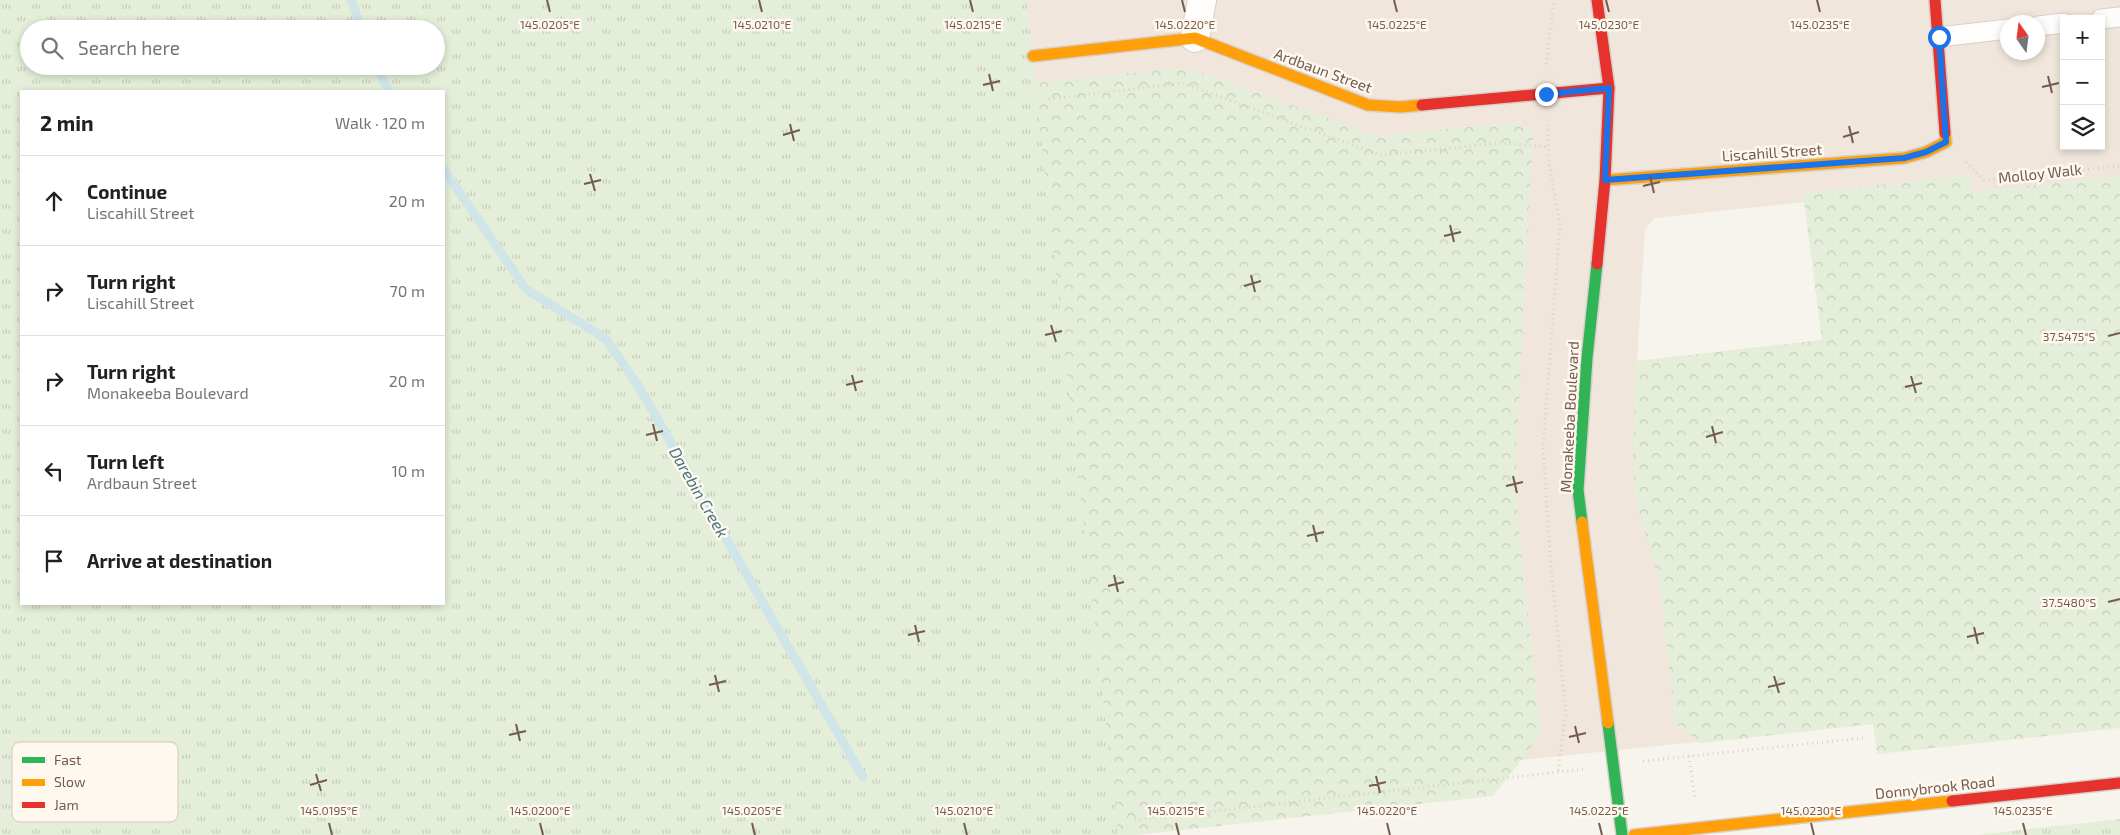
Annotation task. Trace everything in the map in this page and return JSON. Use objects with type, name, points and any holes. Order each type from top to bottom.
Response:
[{"type":"street","points":[[1195,38],[1202,0]]},
{"type":"street","name":"Monakeeba Boulevard","points":[[1597,0],[1609,88],[1605,180],[1587,358],[1578,490],[1622,835]]},
{"type":"street","points":[[1935,0],[1946,142]]},
{"type":"street","name":"Ardbaun Street","points":[[1033,56],[1195,38],[1368,105],[1401,107],[1609,88]]},
{"type":"street","name":"Liscahill Street","points":[[1605,180],[1904,158],[1926,152],[1946,142]]},
{"type":"street","name":"Donnybrook Road","points":[[1634,835],[2120,783]]},
{"type":"lane","points":[[2105,19],[2120,17]]},
{"type":"lane","points":[[2045,25],[2060,23]]},
{"type":"lane","points":[[1939,37],[2000,30]]},
{"type":"path","points":[[1049,99],[1183,84],[1380,155],[1500,143],[1548,147]]},
{"type":"path","name":"Molloy Walk","points":[[1946,142],[1984,180],[2120,166]]},
{"type":"path","points":[[1671,758],[1864,738]]},
{"type":"path","points":[[1689,756],[1699,828]]},
{"type":"path","points":[[1135,820],[1558,772]]},
{"type":"shaded area","points":[[1027,0],[2120,0],[2120,176],[1973,192],[1970,175],[1803,193],[1804,202],[1655,218],[1645,229],[1637,361],[1823,340],[1873,724],[1521,760],[1541,735],[1518,518],[1516,459],[1520,122],[1377,136],[1214,76],[1179,68],[1035,83]]},
{"type":"green space","points":[[0,0],[1027,0],[1118,835],[0,835]]},
{"type":"green space","points":[[1179,68],[1214,76],[1377,136],[1520,122],[1533,135],[1516,459],[1518,518],[1541,735],[1493,796],[1136,835],[1118,835],[1035,83]]},
{"type":"green space","points":[[1971,175],[1973,192],[2120,176],[2120,728],[1877,754],[1873,724],[1701,743],[1675,723],[1660,584],[1634,492],[1633,441],[1637,361],[1822,340],[1803,193]]},
{"type":"green space","points":[[2120,819],[2120,835],[1977,835]]},
{"type":"waterway","name":"Darebin Creek","points":[[351,0],[359,20]]},
{"type":"waterway","name":"Darebin Creek","points":[[381,75],[388,90]]},
{"type":"waterway","name":"Darebin Creek","points":[[445,171],[526,289],[606,339],[639,387],[863,777]]},
{"type":"traffic: fast","points":[[1582,522],[1578,490],[1587,358],[1597,264]]},
{"type":"traffic: fast","points":[[1608,723],[1622,835]]},
{"type":"traffic: slow","points":[[1033,56],[1195,38],[1368,105],[1401,107],[1422,105]]},
{"type":"traffic: slow","points":[[1605,180],[1904,158],[1926,152],[1946,142],[1945,133]]},
{"type":"traffic: slow","points":[[1582,522],[1608,723]]},
{"type":"traffic: slow","points":[[1634,835],[1952,801]]},
{"type":"traffic: jam","points":[[1597,0],[1609,88],[1605,180],[1597,264]]},
{"type":"traffic: jam","points":[[1935,0],[1945,133]]},
{"type":"traffic: jam","points":[[1422,105],[1609,88]]},
{"type":"traffic: jam","points":[[1952,801],[2120,783]]},
{"type":"route","points":[[1546,94],[1609,88],[1605,180],[1904,158],[1926,152],[1946,142],[1939,37]]}]
